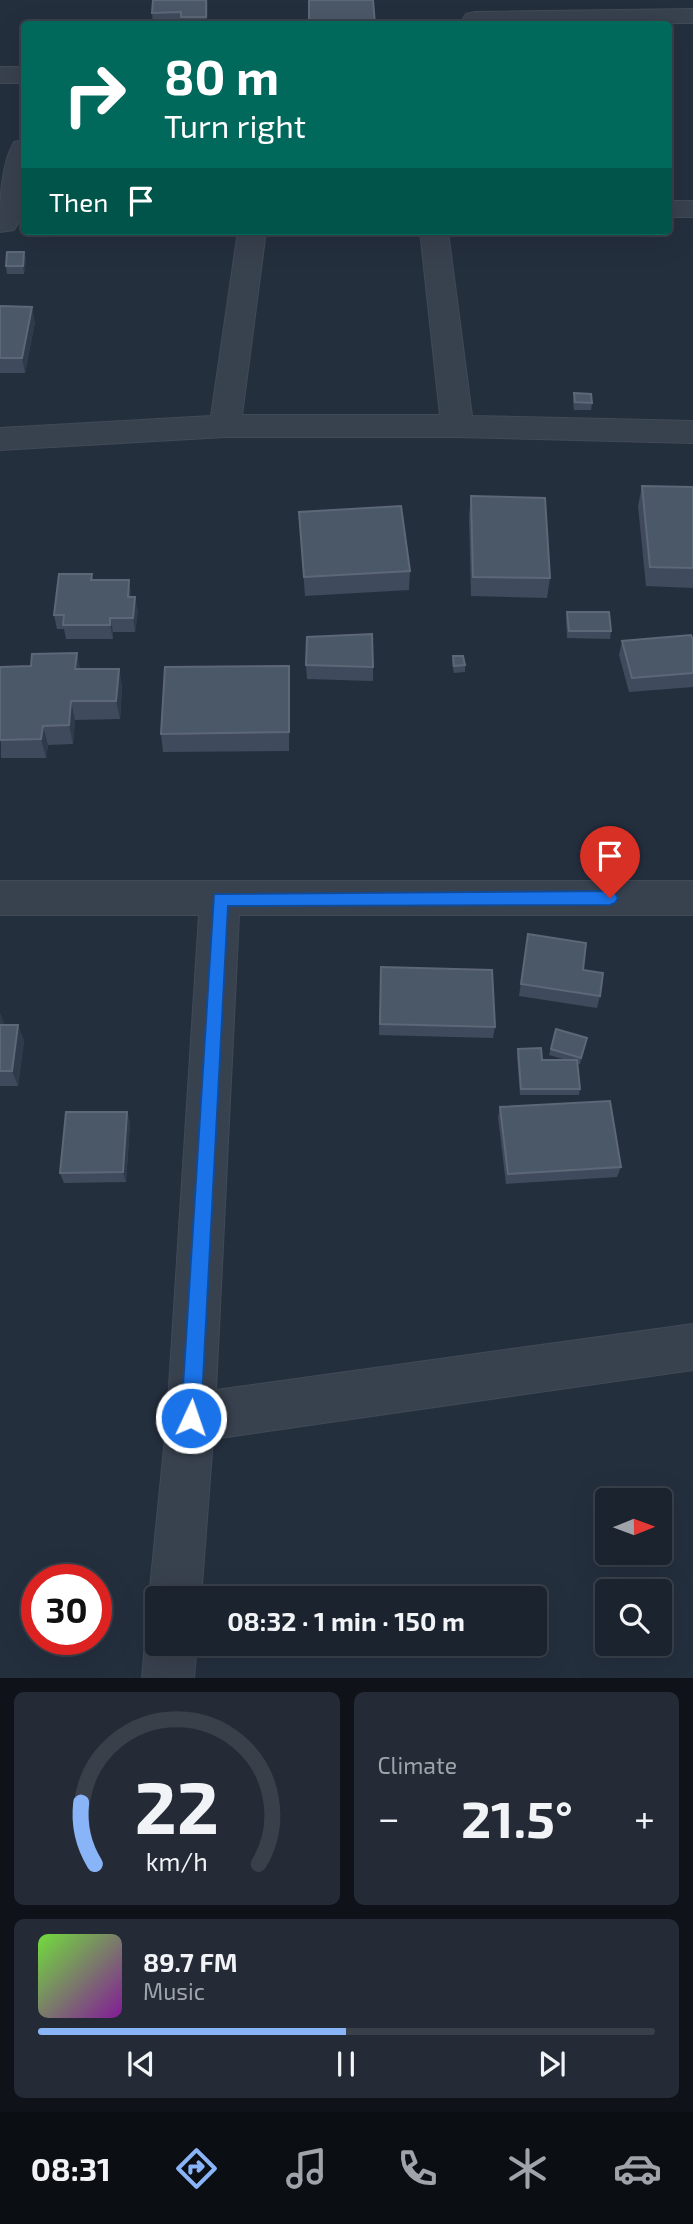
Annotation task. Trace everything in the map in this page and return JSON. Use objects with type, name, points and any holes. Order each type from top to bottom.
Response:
[{"type":"street","points":[[474,14],[693,16]]},
{"type":"street","points":[[0,75],[21,75]]},
{"type":"street","points":[[9,224],[21,163]]},
{"type":"street","points":[[672,209],[693,209]]},
{"type":"street","points":[[225,426],[252,235]]},
{"type":"street","points":[[434,235],[457,426]]},
{"type":"street","points":[[0,439],[225,426],[457,426],[693,432]]},
{"type":"street","points":[[0,898],[693,898]]},
{"type":"street","points":[[176,1586],[191,1418],[220,899]]},
{"type":"street","points":[[191,1418],[693,1347]]},
{"type":"street","points":[[168,1678],[170,1656]]},
{"type":"building","points":[[153,0],[206,0],[206,17],[181,17],[181,12],[152,13]]},
{"type":"building","points":[[309,0],[373,0],[375,21],[309,21]]},
{"type":"building","points":[[7,252],[24,252],[23,266],[6,266]]},
{"type":"building","points":[[0,306],[32,307],[22,358],[0,358]]},
{"type":"building","points":[[574,393],[591,394],[592,403],[575,402]]},
{"type":"building","points":[[642,486],[693,487],[693,568],[650,567]]},
{"type":"building","points":[[471,496],[545,498],[550,578],[473,577]]},
{"type":"building","points":[[401,506],[410,571],[304,577],[299,512]]},
{"type":"building","points":[[59,574],[92,574],[91,580],[129,580],[128,597],[135,597],[133,618],[110,618],[110,625],[63,625],[64,615],[54,615]]},
{"type":"building","points":[[567,612],[609,612],[611,631],[569,631]]},
{"type":"building","points":[[372,634],[373,667],[306,665],[307,637]]},
{"type":"building","points":[[691,635],[693,673],[632,678],[622,641]]},
{"type":"building","points":[[77,653],[75,669],[119,669],[116,701],[71,701],[69,725],[43,726],[41,739],[0,740],[0,667],[31,666],[32,654]]},
{"type":"building","points":[[453,656],[463,656],[465,665],[454,666]]},
{"type":"building","points":[[289,666],[289,732],[161,734],[165,667]]},
{"type":"building","points":[[528,934],[586,943],[583,970],[603,973],[600,996],[521,984]]},
{"type":"building","points":[[381,967],[492,970],[495,1027],[380,1024]]},
{"type":"building","points":[[0,1025],[18,1025],[12,1071],[0,1071]]},
{"type":"building","points":[[556,1029],[587,1038],[581,1058],[551,1049]]},
{"type":"building","points":[[541,1048],[542,1060],[577,1060],[580,1089],[521,1089],[518,1049]]},
{"type":"building","points":[[610,1101],[621,1167],[508,1174],[500,1107]]},
{"type":"building","points":[[66,1112],[127,1112],[123,1172],[60,1173]]},
{"type":"route","points":[[191,1418],[220,899],[610,898]]}]
